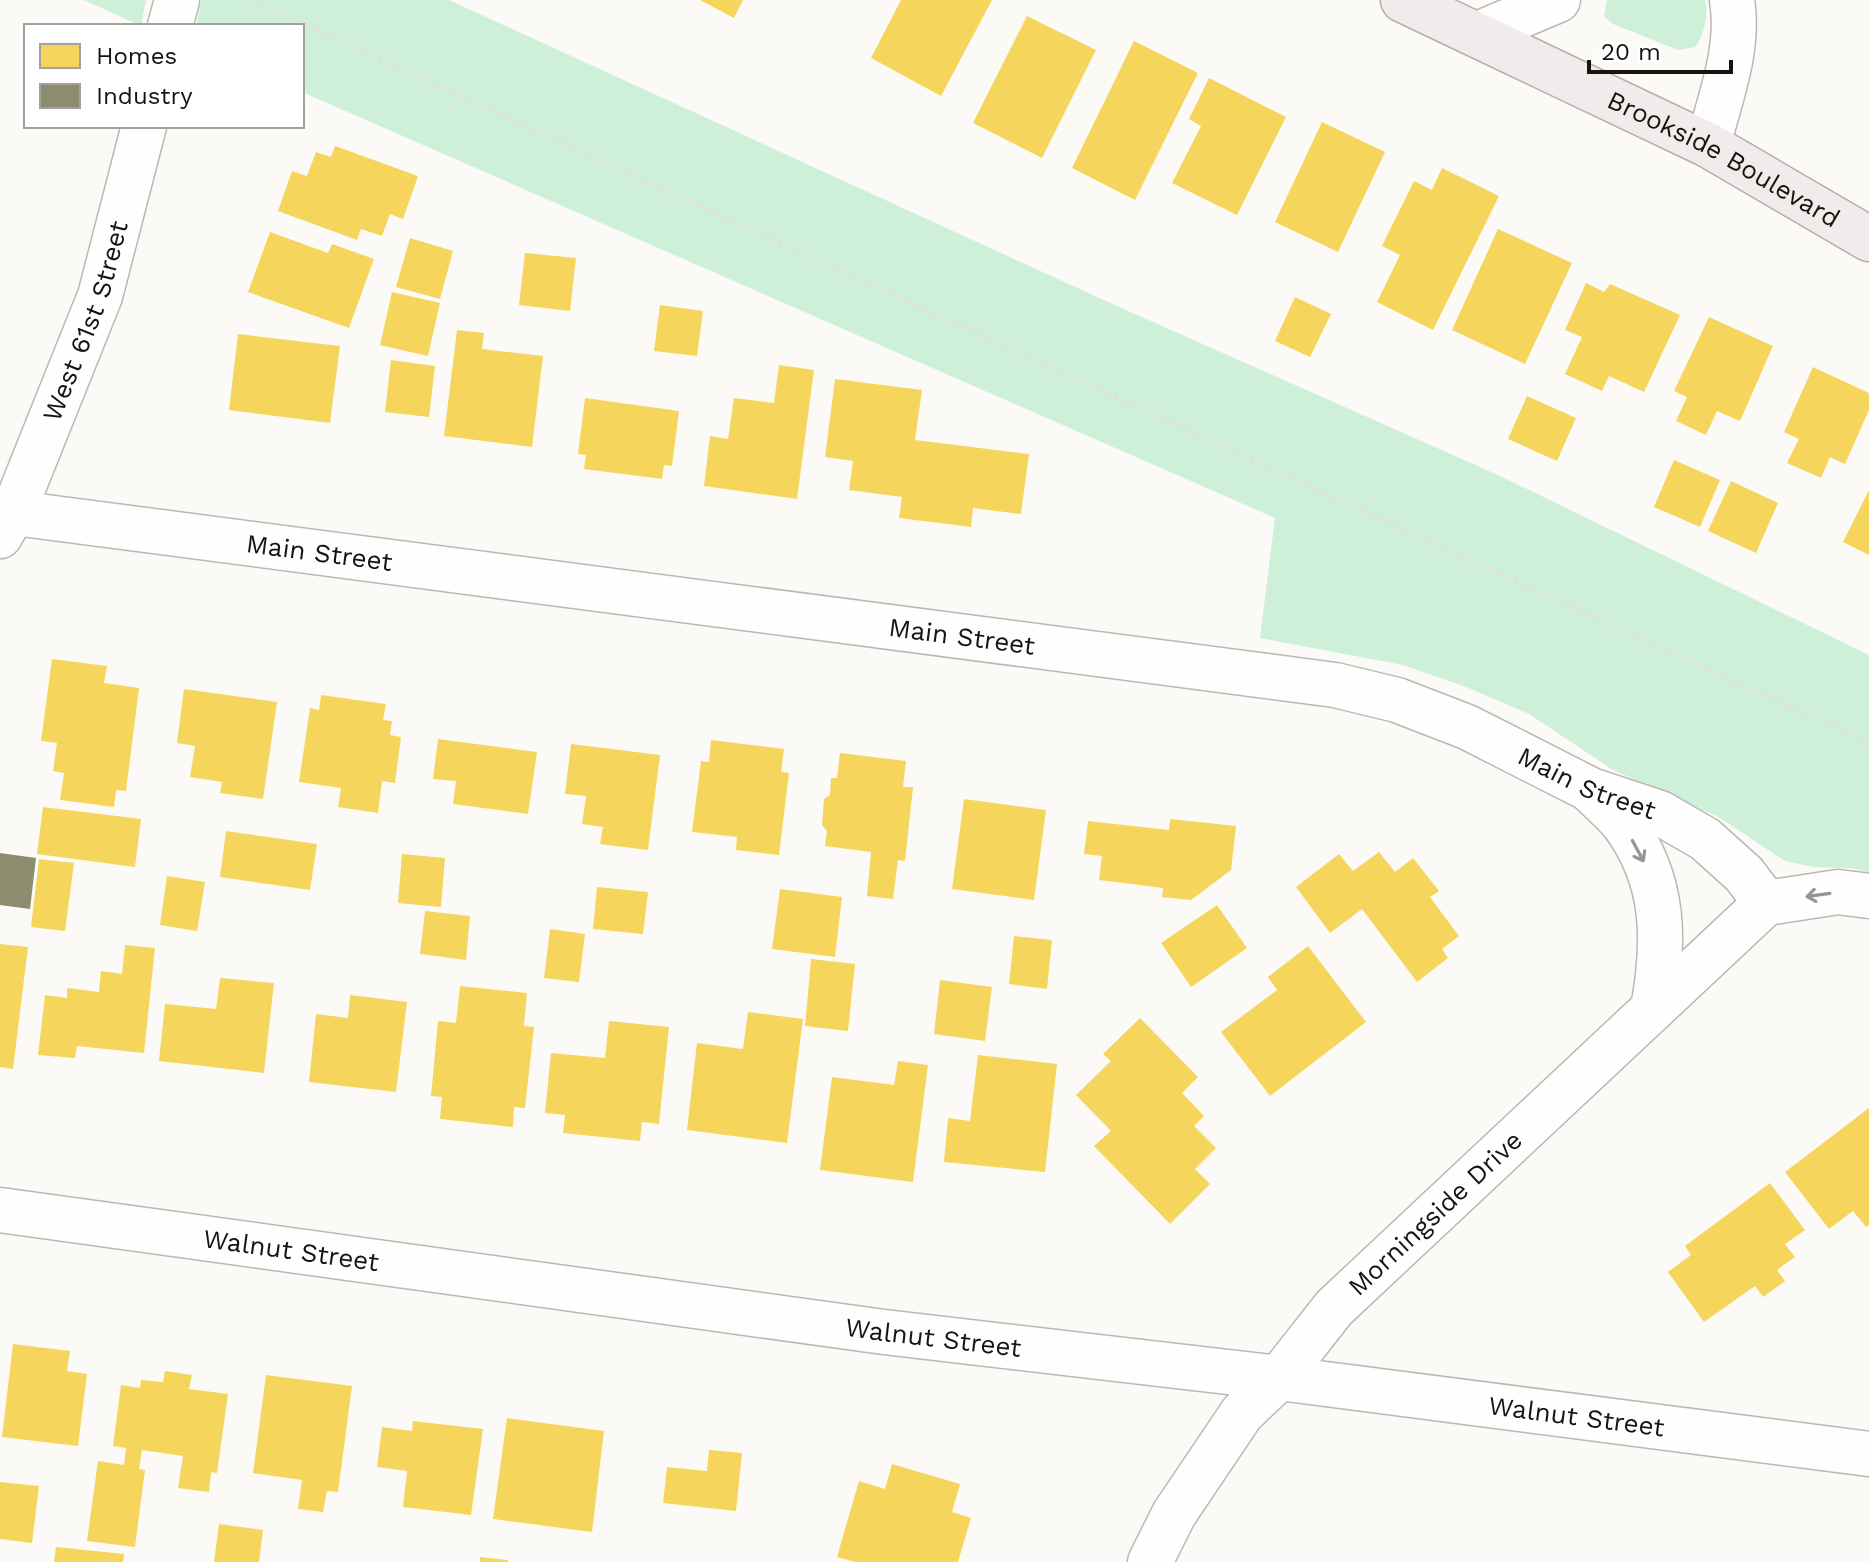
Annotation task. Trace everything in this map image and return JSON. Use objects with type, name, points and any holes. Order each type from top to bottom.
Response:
[{"type":"main road","name":"Brookside Boulevard","points":[[1403,0],[1708,145],[1869,239]]},
{"type":"street","points":[[171,24],[177,0]]},
{"type":"street","points":[[1478,34],[1558,0]]},
{"type":"street","points":[[1708,145],[1731,57],[1732,0]]},
{"type":"street","name":"West 61st Street","points":[[4,520],[100,296],[143,128]]},
{"type":"street","name":"Main Street","points":[[4,520],[1335,685],[1397,700],[1467,727],[1591,790],[1660,813],[1705,839],[1744,874],[1766,903]]},
{"type":"street","points":[[1591,790],[1622,823],[1640,852],[1655,888],[1662,927],[1660,969],[1653,1009]]},
{"type":"street","points":[[1766,903],[1838,892],[1869,896]]},
{"type":"street","name":"Morningside Drive","points":[[1150,1562],[1174,1514],[1242,1413],[1279,1378],[1334,1308],[1766,903]]},
{"type":"street","name":"Walnut Street","points":[[0,1210],[868,1330],[1279,1378],[1869,1454]]},
{"type":"path","points":[[251,0],[303,24]]},
{"type":"path","points":[[304,24],[1869,743]]},
{"type":"green space","points":[[84,0],[146,0],[141,24]]},
{"type":"green space","points":[[201,0],[449,0],[1108,302],[1498,475],[1869,655],[1869,872],[1785,861],[1717,816],[1613,770],[1529,714],[1466,687],[1403,665],[1260,638],[1275,518],[304,93],[304,24],[196,24]]},
{"type":"green space","points":[[1607,0],[1705,0],[1706,18],[1696,47],[1678,50],[1613,24],[1604,16]]},
{"type":"building: Homes","points":[[700,0],[743,0],[734,18]]},
{"type":"building: Homes","points":[[901,0],[992,0],[941,96],[871,58]]},
{"type":"building: Homes","points":[[1027,16],[1096,50],[1042,158],[973,123]]},
{"type":"building: Homes","points":[[1134,41],[1198,73],[1135,200],[1072,168]]},
{"type":"building: Homes","points":[[1209,78],[1286,117],[1237,215],[1172,183],[1201,126],[1189,119]]},
{"type":"building: Homes","points":[[1322,122],[1385,152],[1338,252],[1275,222]]},
{"type":"building: Homes","points":[[335,146],[418,176],[403,219],[390,214],[382,236],[361,229],[357,240],[278,211],[292,171],[307,176],[316,152],[331,157]]},
{"type":"building: Homes","points":[[1442,168],[1499,196],[1433,330],[1377,302],[1400,255],[1382,246],[1414,181],[1432,190]]},
{"type":"building: Homes","points":[[1498,229],[1572,263],[1525,364],[1452,330]]},
{"type":"building: Homes","points":[[270,232],[328,253],[332,244],[374,259],[349,328],[248,292]]},
{"type":"building: Homes","points":[[410,238],[453,251],[440,299],[396,287]]},
{"type":"building: Homes","points":[[525,253],[576,258],[570,311],[519,305]]},
{"type":"building: Homes","points":[[1586,283],[1604,292],[1610,284],[1680,315],[1644,392],[1609,376],[1602,391],[1565,374],[1582,337],[1565,330]]},
{"type":"building: Homes","points":[[392,292],[440,303],[428,356],[380,345]]},
{"type":"building: Homes","points":[[1295,297],[1331,314],[1310,357],[1275,341]]},
{"type":"building: Homes","points":[[660,305],[703,311],[697,356],[654,351]]},
{"type":"building: Homes","points":[[1709,317],[1773,346],[1740,421],[1717,411],[1706,435],[1676,421],[1687,397],[1674,391]]},
{"type":"building: Homes","points":[[457,330],[484,333],[482,349],[543,356],[532,447],[444,436]]},
{"type":"building: Homes","points":[[238,334],[340,346],[330,423],[229,410]]},
{"type":"building: Homes","points":[[391,360],[435,366],[429,417],[385,412]]},
{"type":"building: Homes","points":[[779,365],[814,370],[797,499],[704,486],[710,436],[728,439],[734,398],[774,403]]},
{"type":"building: Homes","points":[[1813,367],[1869,393],[1869,410],[1845,464],[1830,457],[1821,478],[1787,463],[1799,439],[1784,432]]},
{"type":"building: Homes","points":[[835,379],[922,390],[915,440],[1029,454],[1021,514],[973,508],[971,527],[899,518],[902,497],[849,490],[853,461],[825,457]]},
{"type":"building: Homes","points":[[1527,396],[1576,418],[1557,461],[1508,439]]},
{"type":"building: Homes","points":[[585,398],[679,411],[672,466],[664,465],[662,479],[584,469],[586,455],[578,454]]},
{"type":"building: Homes","points":[[1674,460],[1720,480],[1700,527],[1654,507]]},
{"type":"building: Homes","points":[[1731,481],[1778,503],[1756,553],[1708,531]]},
{"type":"building: Homes","points":[[1869,490],[1869,555],[1843,542]]},
{"type":"building: Homes","points":[[52,659],[107,666],[104,683],[139,688],[126,791],[116,790],[114,807],[60,800],[64,773],[53,771],[57,743],[41,741]]},
{"type":"building: Homes","points":[[184,689],[277,702],[263,799],[220,793],[222,782],[190,777],[195,746],[177,743]]},
{"type":"building: Homes","points":[[321,695],[386,704],[383,720],[392,721],[390,735],[401,737],[395,783],[382,781],[378,813],[338,807],[341,788],[299,782],[310,708],[319,710]]},
{"type":"building: Homes","points":[[438,739],[537,752],[528,814],[453,804],[456,781],[433,779]]},
{"type":"building: Homes","points":[[711,740],[784,749],[781,772],[789,773],[779,855],[736,850],[737,837],[692,832],[701,761],[709,762]]},
{"type":"building: Homes","points":[[571,744],[660,755],[648,850],[600,844],[603,827],[582,824],[586,796],[565,794]]},
{"type":"building: Homes","points":[[840,753],[906,761],[903,787],[913,787],[905,861],[898,860],[893,899],[867,896],[871,852],[825,846],[827,831],[822,825],[824,799],[830,795],[831,778],[837,778]]},
{"type":"building: Homes","points":[[964,799],[1046,810],[1034,900],[952,889]]},
{"type":"building: Homes","points":[[43,807],[141,819],[135,867],[37,854]]},
{"type":"building: Homes","points":[[1170,819],[1236,826],[1231,870],[1191,900],[1162,897],[1163,888],[1099,880],[1102,856],[1084,854],[1088,821],[1169,830]]},
{"type":"building: Homes","points":[[226,831],[317,844],[310,890],[220,877]]},
{"type":"building: Homes","points":[[1379,852],[1395,872],[1413,858],[1439,891],[1430,897],[1459,936],[1442,949],[1448,958],[1417,982],[1362,909],[1330,933],[1296,887],[1339,854],[1353,871]]},
{"type":"building: Homes","points":[[402,854],[445,858],[441,907],[398,903]]},
{"type":"building: Homes","points":[[39,859],[74,863],[65,931],[31,927]]},
{"type":"building: Homes","points":[[167,876],[205,882],[197,931],[160,925]]},
{"type":"building: Homes","points":[[597,887],[648,892],[643,934],[593,929]]},
{"type":"building: Homes","points":[[780,889],[842,897],[835,957],[772,949]]},
{"type":"building: Homes","points":[[1217,905],[1247,948],[1191,987],[1161,943]]},
{"type":"building: Homes","points":[[425,911],[470,916],[466,960],[420,954]]},
{"type":"building: Homes","points":[[550,929],[585,934],[579,982],[544,978]]},
{"type":"building: Homes","points":[[1014,936],[1052,940],[1047,989],[1009,984]]},
{"type":"building: Homes","points":[[0,944],[28,947],[13,1069],[0,1067]]},
{"type":"building: Homes","points":[[125,945],[155,948],[144,1053],[77,1046],[75,1058],[38,1055],[45,995],[67,998],[67,988],[99,992],[101,971],[122,974]]},
{"type":"building: Homes","points":[[1308,946],[1366,1022],[1270,1096],[1221,1032],[1277,990],[1268,977]]},
{"type":"building: Homes","points":[[811,959],[855,964],[848,1031],[805,1026]]},
{"type":"building: Homes","points":[[220,978],[274,983],[264,1073],[159,1061],[165,1004],[216,1009]]},
{"type":"building: Homes","points":[[940,980],[992,987],[985,1041],[934,1034]]},
{"type":"building: Homes","points":[[460,986],[527,993],[524,1026],[534,1027],[525,1108],[514,1107],[513,1127],[440,1119],[442,1097],[431,1096],[438,1021],[456,1023]]},
{"type":"building: Homes","points":[[350,995],[407,1002],[396,1092],[309,1082],[316,1014],[348,1018]]},
{"type":"building: Homes","points":[[748,1012],[803,1019],[787,1143],[687,1130],[697,1043],[743,1049]]},
{"type":"building: Homes","points":[[1140,1018],[1198,1077],[1182,1093],[1204,1116],[1194,1126],[1216,1148],[1195,1169],[1210,1184],[1170,1224],[1094,1146],[1111,1131],[1076,1095],[1111,1061],[1103,1054]]},
{"type":"building: Homes","points":[[609,1021],[669,1027],[659,1124],[642,1122],[640,1141],[563,1133],[565,1115],[545,1113],[551,1053],[605,1058]]},
{"type":"building: Homes","points":[[978,1055],[1057,1064],[1045,1172],[944,1162],[948,1118],[970,1121]]},
{"type":"building: Homes","points":[[898,1061],[928,1065],[913,1182],[820,1170],[832,1077],[894,1085]]},
{"type":"building: Homes","points":[[1869,1108],[1869,1225],[1866,1227],[1853,1211],[1829,1229],[1785,1172]]},
{"type":"building: Homes","points":[[1770,1183],[1805,1230],[1785,1244],[1795,1257],[1777,1270],[1785,1281],[1763,1297],[1755,1286],[1704,1322],[1668,1272],[1691,1255],[1685,1246]]},
{"type":"building: Homes","points":[[13,1344],[70,1351],[67,1371],[87,1374],[78,1446],[2,1437]]},
{"type":"building: Homes","points":[[165,1371],[192,1375],[189,1389],[228,1394],[217,1473],[211,1472],[209,1492],[178,1488],[183,1456],[142,1450],[139,1469],[145,1470],[135,1547],[87,1541],[98,1461],[124,1465],[126,1448],[113,1446],[121,1385],[140,1388],[141,1380],[163,1382]]},
{"type":"building: Homes","points":[[266,1375],[352,1386],[338,1492],[327,1491],[323,1512],[298,1509],[302,1480],[253,1473]]},
{"type":"building: Homes","points":[[507,1418],[604,1431],[592,1532],[493,1519]]},
{"type":"building: Homes","points":[[413,1421],[483,1429],[471,1515],[403,1507],[407,1471],[377,1467],[382,1427],[412,1431]]},
{"type":"building: Homes","points":[[709,1450],[742,1453],[736,1511],[663,1503],[667,1467],[707,1471]]},
{"type":"building: Homes","points":[[892,1464],[960,1484],[952,1512],[971,1518],[958,1562],[855,1562],[837,1557],[859,1481],[885,1489]]},
{"type":"building: Homes","points":[[0,1482],[39,1486],[32,1543],[0,1539]]},
{"type":"building: Homes","points":[[219,1524],[263,1530],[259,1562],[214,1562]]},
{"type":"building: Homes","points":[[56,1547],[124,1554],[123,1562],[54,1562]]},
{"type":"building: Homes","points":[[480,1557],[508,1560],[508,1562],[480,1562]]},
{"type":"building: Industry","points":[[0,853],[36,858],[30,909],[0,905]]}]
